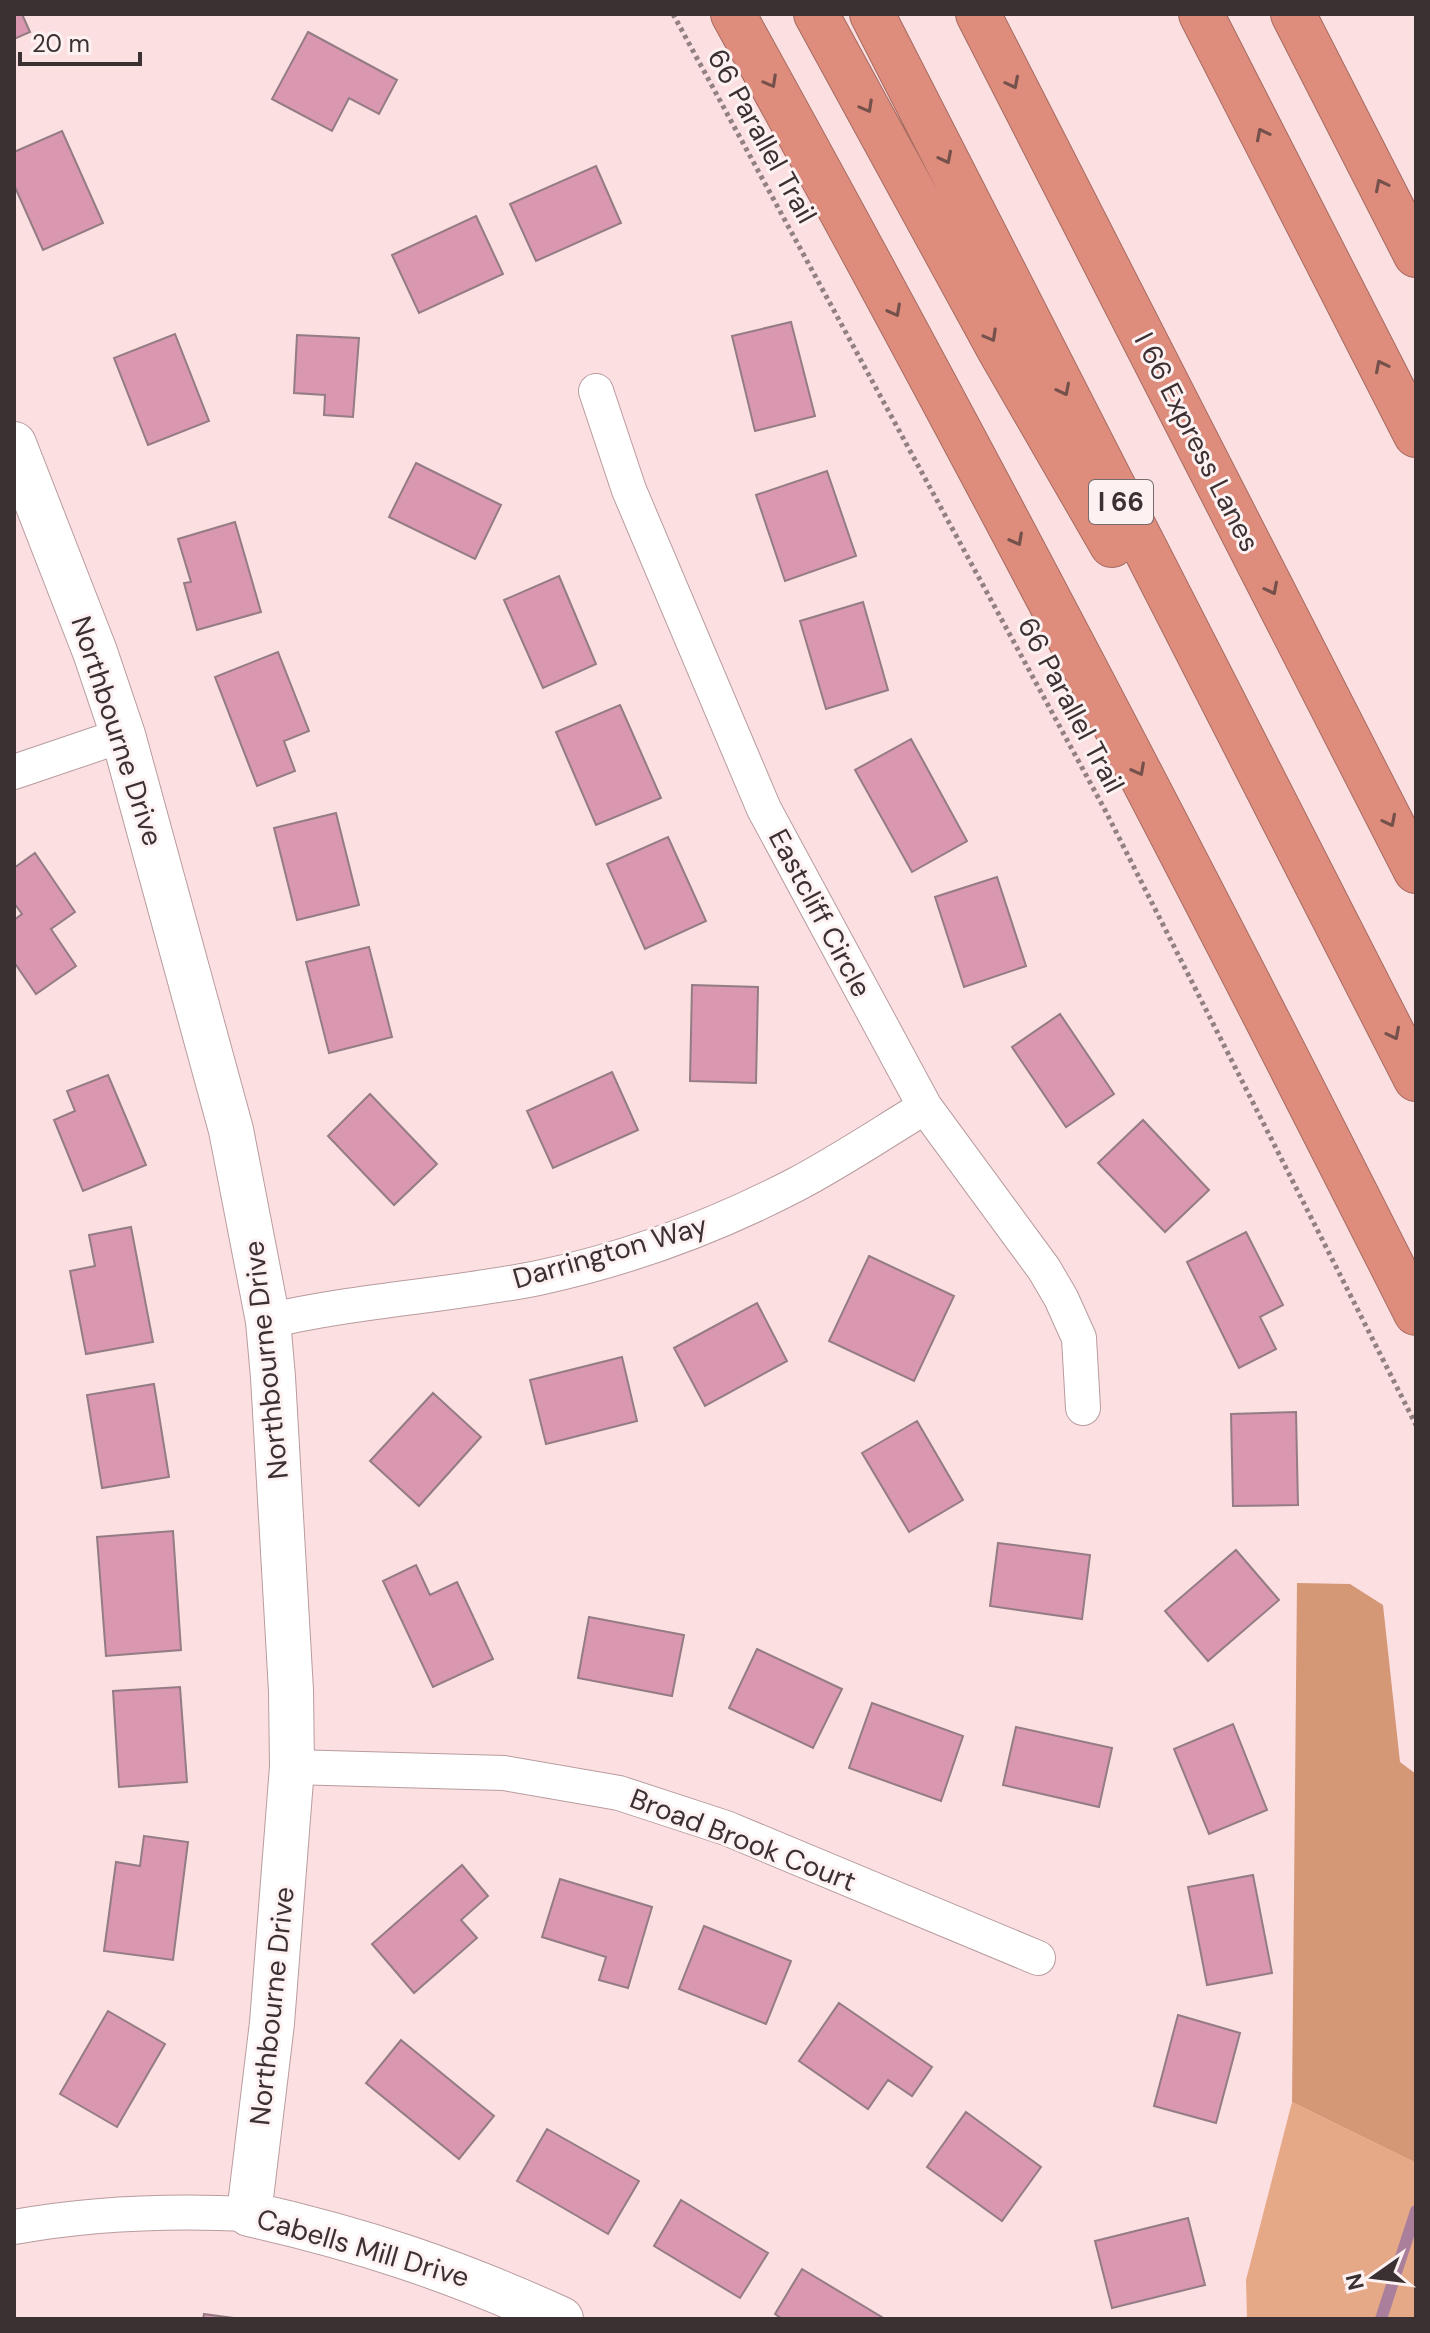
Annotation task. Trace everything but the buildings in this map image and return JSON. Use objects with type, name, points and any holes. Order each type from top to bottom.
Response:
[{"type":"highway","points":[[733,14],[915,347],[1141,774],[1416,1313]]},
{"type":"highway","points":[[816,14],[999,349],[1371,990]]},
{"type":"highway","name":"I 66","points":[[872,14],[1416,1079]]},
{"type":"highway","name":"I 66 Express Lanes","points":[[978,14],[1416,871]]},
{"type":"highway","points":[[1201,14],[1416,435]]},
{"type":"highway","points":[[1293,14],[1416,255]]},
{"type":"street","name":"Eastcliff Circle","points":[[596,391],[629,490],[764,809],[925,1107],[1044,1269],[1061,1298],[1079,1338],[1083,1408]]},
{"type":"street","name":"Northbourne Drive","points":[[14,444],[95,652],[123,735],[231,1130],[268,1321],[291,1691],[292,1767],[272,2023],[249,2214]]},
{"type":"street","points":[[14,772],[123,735]]},
{"type":"street","name":"Darrington Way","points":[[268,1321],[307,1312],[538,1278],[653,1246],[726,1218],[797,1183],[925,1107]]},
{"type":"street","name":"Broad Brook Court","points":[[292,1767],[504,1773],[619,1793],[726,1828],[1038,1958]]},
{"type":"street","name":"Cabells Mill Drive","points":[[14,2227],[65,2218],[128,2213],[249,2214],[314,2228],[405,2255],[485,2284],[561,2319]]},
{"type":"path","name":"66 Parallel Trail","points":[[673,14],[1105,810],[1416,1425]]},
{"type":"shaded area","points":[[1297,1583],[1350,1584],[1383,1605],[1400,1762],[1416,1774],[1416,2163],[1292,2102]]},
{"type":"shaded area","points":[[1292,2102],[1416,2163],[1416,2319],[1247,2319],[1246,2280]]},
{"type":"waterway","points":[[1381,2319],[1416,2211]]}]
